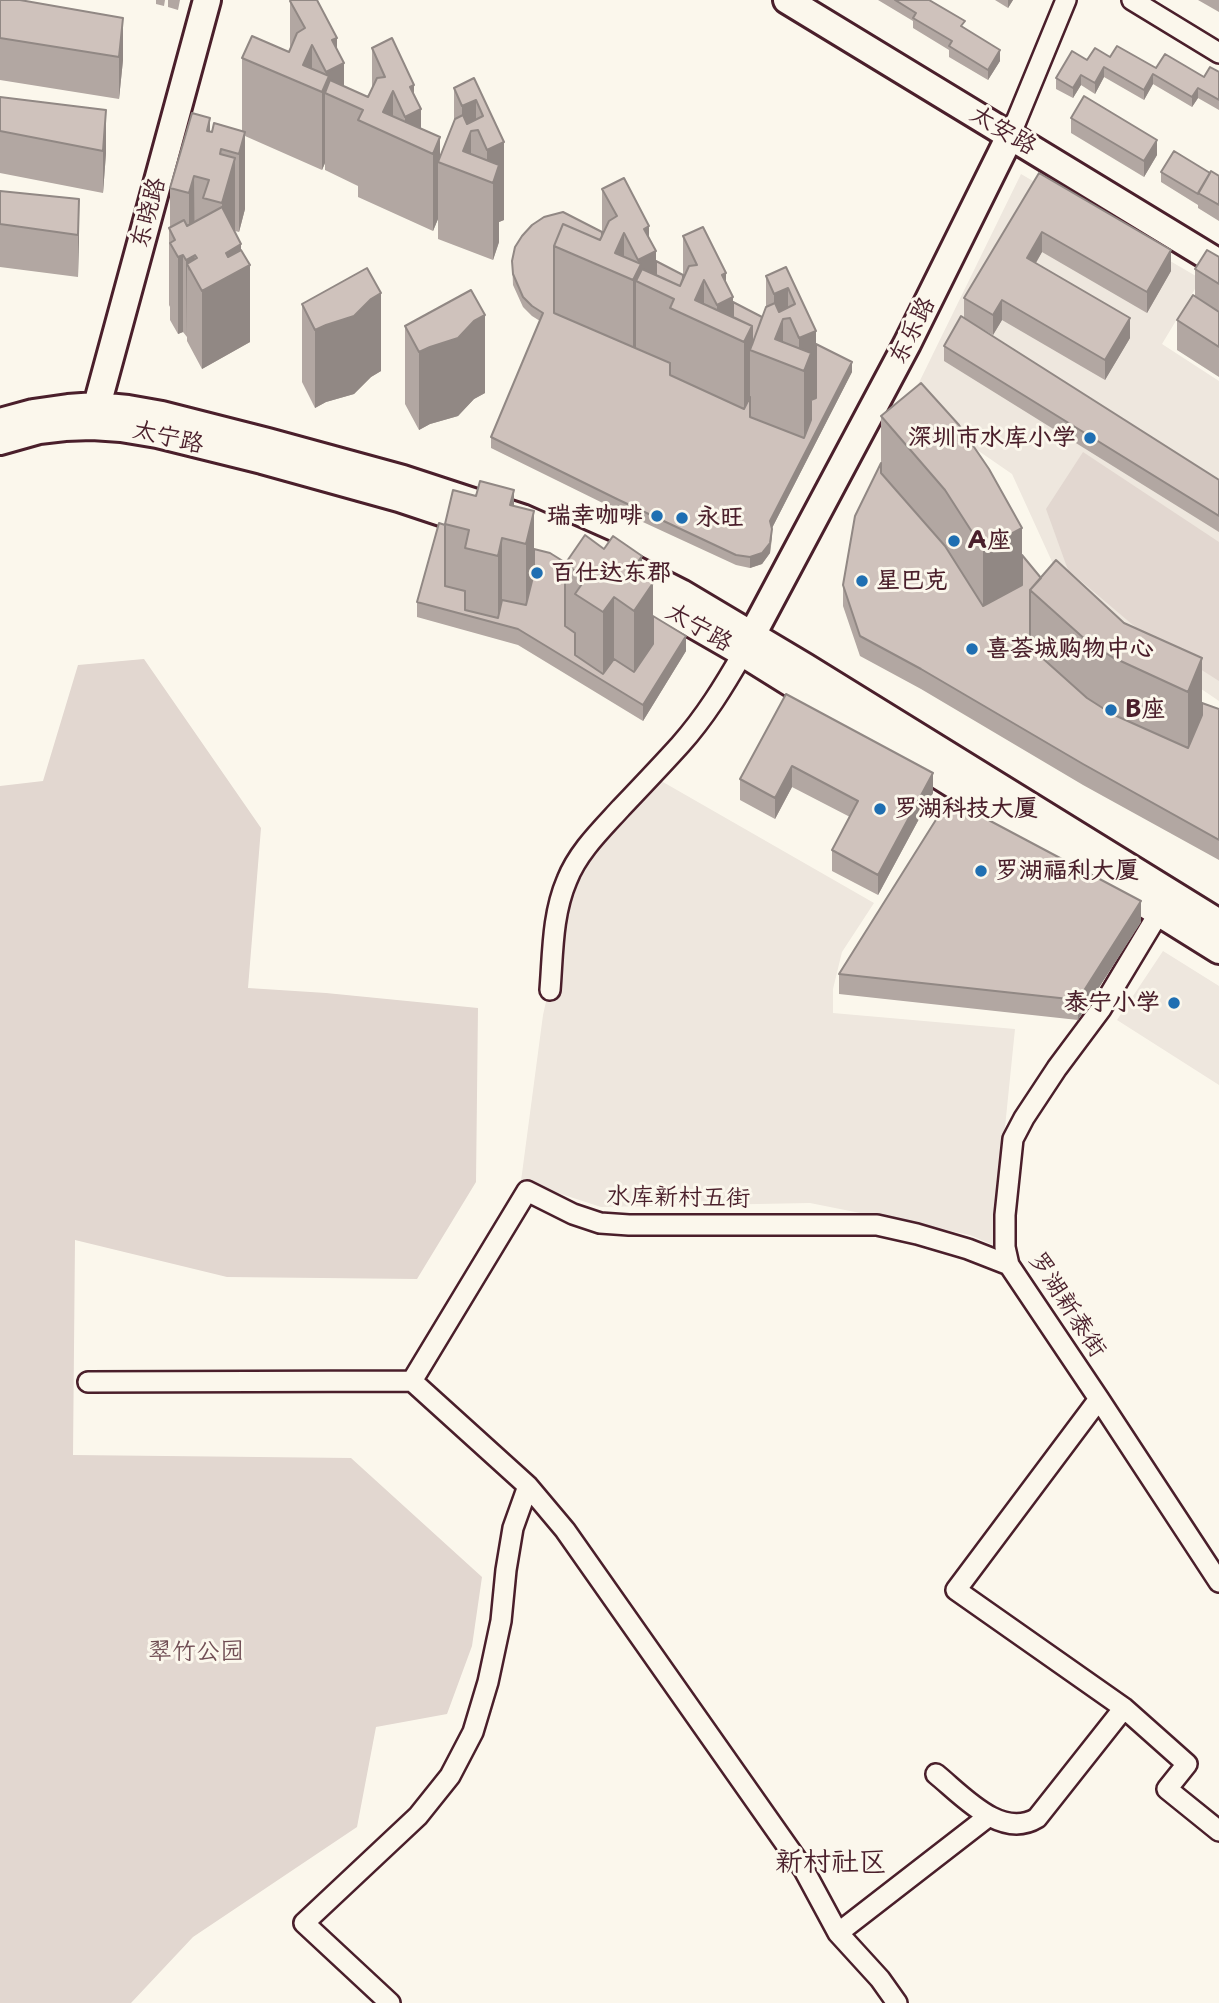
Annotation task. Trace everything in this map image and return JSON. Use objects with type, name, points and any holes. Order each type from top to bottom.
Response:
[{"type":"main road","name":"东晓路","points":[[94,416],[207,0]]},
{"type":"main road","name":"太安路","points":[[787,0],[1219,263]]},
{"type":"main road","name":"东乐路","points":[[748,644],[907,344],[1010,136]]},
{"type":"main road","name":"太宁路","points":[[0,422],[33,413],[68,408],[94,416]]},
{"type":"main road","name":"太宁路","points":[[0,441],[128,409],[162,415],[403,479],[522,518],[610,557],[681,593],[748,644],[1165,904],[1219,950]]},
{"type":"main road","name":"太宁路","points":[[1165,904],[1219,923]]},
{"type":"street","name":"东乐路","points":[[1010,136],[1066,0]]},
{"type":"street","points":[[1132,0],[1219,53]]},
{"type":"street","points":[[550,990],[554,931],[560,898],[579,857],[596,835],[682,743],[715,702],[748,644]]},
{"type":"street","name":"罗湖新泰街","points":[[1165,904],[1101,1009],[1050,1078],[1013,1139],[1005,1215],[1005,1247],[1009,1265],[1219,1582]]},
{"type":"street","name":"水库新村五街","points":[[412,1381],[527,1191],[573,1214],[600,1223],[877,1225],[968,1249],[1009,1265]]},
{"type":"street","points":[[88,1382],[412,1381],[528,1486],[565,1530],[804,1870],[838,1933],[880,1979],[897,2003]]},
{"type":"street","points":[[1099,1399],[956,1590],[1124,1708],[1187,1764],[1167,1789],[1219,1831]]},
{"type":"street","points":[[390,2003],[304,1923],[418,1816],[450,1776],[473,1732],[488,1682],[501,1621],[513,1528],[528,1486]]},
{"type":"street","points":[[936,1774],[989,1816],[1005,1822],[1028,1824],[1037,1818],[1124,1708]]},
{"type":"street","points":[[838,1933],[989,1816]]},
{"type":"shaded area","name":"深圳市水库小学","points":[[1021,174],[1201,279],[1162,344],[1219,381],[1219,701],[1145,651],[1059,577],[1012,474],[909,403]]},
{"type":"shaded area","points":[[656,778],[874,903],[842,952],[833,989],[833,1013],[1015,1029],[993,1245],[970,1235],[810,1203],[601,1207],[521,1181],[543,1015],[575,874]]},
{"type":"shaded area","name":"泰宁小学","points":[[1163,951],[1219,986],[1219,1085],[1117,1020]]},
{"type":"green space","points":[[1083,452],[1219,542],[1219,681],[1140,631],[1068,570],[1046,509]]},
{"type":"green space","name":"翠竹公园","points":[[144,659],[261,828],[248,988],[478,1008],[476,1182],[417,1279],[227,1277],[75,1240],[73,1455],[351,1458],[482,1577],[472,1646],[447,1714],[376,1727],[357,1827],[193,1937],[131,2003],[0,2003],[0,786],[43,781],[78,665]]},
{"type":"building","points":[[0,0],[20,0],[123,18],[119,57],[0,38]]},
{"type":"building","points":[[291,0],[317,0],[337,38],[332,40],[344,63],[326,72],[312,45],[303,65],[329,76],[322,92],[242,58],[252,36],[289,52],[297,33],[305,28]]},
{"type":"building","points":[[895,0],[929,0],[965,21],[961,26],[1000,50],[988,70],[949,46],[952,41],[913,18],[916,13]]},
{"type":"building","points":[[392,38],[414,85],[410,87],[421,109],[405,117],[393,91],[383,112],[440,137],[433,154],[358,120],[363,110],[325,93],[330,80],[368,97],[377,78],[385,77],[372,48]]},
{"type":"building","points":[[1117,46],[1156,68],[1165,54],[1204,77],[1210,67],[1219,72],[1219,100],[1198,88],[1192,97],[1153,74],[1144,90],[1104,67],[1095,83],[1081,75],[1073,88],[1056,78],[1072,51],[1087,60],[1095,48],[1110,57]]},
{"type":"building","points":[[474,78],[504,142],[487,150],[478,130],[471,131],[463,151],[499,165],[493,183],[438,162],[455,119],[463,115],[467,124],[483,116],[476,100],[462,106],[454,88]]},
{"type":"building","points":[[1084,96],[1157,140],[1144,161],[1071,118]]},
{"type":"building","points":[[0,97],[106,110],[103,151],[0,131]]},
{"type":"building","points":[[192,113],[210,118],[207,131],[212,132],[214,123],[245,132],[239,154],[221,149],[220,154],[235,158],[222,203],[203,198],[209,180],[194,176],[189,193],[170,188]]},
{"type":"building","points":[[1174,151],[1210,173],[1198,194],[1161,172]]},
{"type":"building","points":[[1211,171],[1219,176],[1219,205],[1198,193]]},
{"type":"building","points":[[1039,173],[1171,250],[1147,292],[1042,232],[1027,258],[1130,318],[1105,360],[1002,300],[993,315],[964,298]]},
{"type":"building","points":[[624,178],[649,226],[644,229],[656,251],[638,260],[624,233],[615,253],[641,264],[633,280],[554,246],[563,224],[600,240],[609,221],[617,216],[602,189]]},
{"type":"building","points":[[0,191],[79,199],[78,235],[0,224]]},
{"type":"building","points":[[222,207],[241,244],[226,253],[228,257],[241,250],[250,265],[202,291],[187,264],[197,258],[195,255],[186,260],[183,255],[178,257],[170,243],[175,240],[169,228],[184,220],[187,226]]},
{"type":"building","points":[[563,212],[602,232],[602,236],[600,240],[563,224],[554,246],[554,313],[670,363],[670,375],[744,409],[750,397],[750,417],[804,438],[811,420],[811,400],[816,398],[816,344],[852,362],[770,521],[770,543],[762,553],[750,557],[736,555],[491,437],[543,313],[523,297],[513,274],[515,247],[532,225],[544,217]]},
{"type":"building","points":[[703,227],[726,273],[722,275],[733,297],[717,305],[704,280],[695,300],[752,326],[744,342],[670,308],[674,299],[636,281],[642,269],[680,286],[689,266],[697,265],[683,236]]},
{"type":"building","points":[[1207,250],[1219,257],[1219,284],[1195,269]]},
{"type":"building","points":[[656,261],[683,275],[680,286],[656,275]]},
{"type":"building","points":[[786,267],[816,331],[799,338],[790,318],[783,319],[775,339],[811,353],[804,371],[750,350],[766,307],[775,303],[779,312],[795,304],[788,288],[774,294],[766,276]]},
{"type":"building","points":[[367,268],[381,293],[354,316],[315,330],[302,304]]},
{"type":"building","points":[[471,290],[485,315],[474,321],[458,338],[419,352],[405,326]]},
{"type":"building","points":[[1193,295],[1219,312],[1219,347],[1177,320]]},
{"type":"building","points":[[733,302],[762,317],[752,345],[752,326],[733,317]]},
{"type":"building","points":[[961,316],[1219,480],[1219,516],[944,346]]},
{"type":"building","points":[[921,383],[959,425],[989,469],[1022,528],[983,549],[945,490],[881,416]]},
{"type":"building","name":"喜荟城购物中心","points":[[881,463],[881,473],[945,546],[983,606],[1022,585],[1022,555],[1041,578],[1030,590],[1030,647],[1087,698],[1112,714],[1188,748],[1202,715],[1202,703],[1219,709],[1219,840],[860,636],[843,585],[855,516]]},
{"type":"building","points":[[480,481],[514,490],[510,505],[534,511],[526,544],[502,538],[498,556],[465,548],[469,530],[445,524],[453,490],[476,496]]},
{"type":"building","points":[[439,523],[445,525],[445,586],[465,591],[465,610],[498,618],[502,600],[526,605],[534,573],[534,549],[550,553],[566,563],[565,626],[575,633],[575,655],[603,674],[614,659],[634,672],[653,644],[653,616],[686,636],[643,705],[518,629],[417,602]]},
{"type":"building","points":[[585,535],[604,549],[613,536],[642,556],[633,569],[653,583],[634,611],[614,597],[603,612],[575,594],[586,578],[565,564]]},
{"type":"building","points":[[1056,560],[1124,623],[1202,658],[1188,692],[1112,657],[1087,641],[1030,590]]},
{"type":"building","name":"罗湖科技大厦","points":[[786,694],[933,773],[878,875],[832,850],[858,801],[792,766],[775,798],[740,779]]},
{"type":"building","name":"罗湖福利大厦","points":[[949,799],[1141,901],[1078,1000],[839,974]]},
{"type":"place","name":"深圳市水库小学","points":[[1090,438]]},
{"type":"place","name":"瑞幸咖啡","points":[[657,516]]},
{"type":"place","name":"永旺","points":[[682,518]]},
{"type":"place","name":"A座","points":[[954,541]]},
{"type":"place","name":"百仕达东郡","points":[[537,573]]},
{"type":"place","name":"星巴克","points":[[862,581]]},
{"type":"place","name":"喜荟城购物中心","points":[[972,649]]},
{"type":"place","name":"B座","points":[[1111,710]]},
{"type":"place","name":"罗湖科技大厦","points":[[880,809]]},
{"type":"place","name":"罗湖福利大厦","points":[[981,871]]},
{"type":"place","name":"泰宁小学","points":[[1174,1003]]},
{"type":"district","name":"新村社区","points":[[831,1863]]}]
